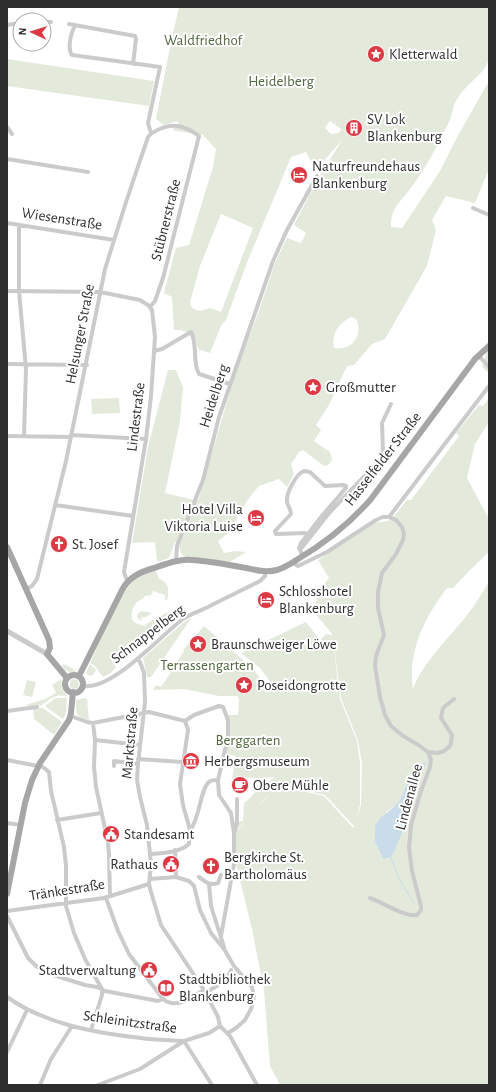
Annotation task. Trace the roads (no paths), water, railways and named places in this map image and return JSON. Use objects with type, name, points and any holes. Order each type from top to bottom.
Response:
[{"type":"main road","name":"Hasselfelder Straße","points":[[79,676],[118,596],[129,580],[143,572],[176,561],[198,560],[266,571],[279,570],[293,562],[302,553],[341,529],[371,499],[478,355],[489,346]]},
{"type":"main road","points":[[7,547],[49,640],[50,648],[47,654],[68,678]]},
{"type":"main road","points":[[73,675],[79,676],[83,682],[83,686],[79,691],[69,691],[66,687],[66,681],[68,678],[73,675]]},
{"type":"main road","points":[[7,894],[27,797],[38,767],[71,716],[73,692]]},
{"type":"street","points":[[69,24],[135,36],[136,39],[133,64]]},
{"type":"street","points":[[75,26],[70,50],[72,54],[160,67],[148,123],[151,134]]},
{"type":"street","name":"Stübnerstraße","points":[[150,307],[155,301],[163,278],[199,136],[190,129],[179,126],[169,126],[151,134]]},
{"type":"street","points":[[7,127],[12,134]]},
{"type":"street","name":"Helsunger Straße","points":[[26,589],[32,586],[37,579],[71,436],[100,292],[114,240],[148,137],[151,134]]},
{"type":"street","points":[[7,159],[88,172]]},
{"type":"street","name":"Heidelberg","points":[[176,561],[177,546],[203,480],[211,445],[230,384],[273,261],[287,230],[317,176]]},
{"type":"street","points":[[472,208],[489,215]]},
{"type":"street","name":"Wiesenstraße","points":[[7,223],[114,240]]},
{"type":"street","points":[[19,225],[19,291],[25,364],[24,436]]},
{"type":"street","points":[[7,290],[100,292],[140,300],[150,307]]},
{"type":"street","name":"Lindestraße","points":[[129,580],[126,578],[124,572],[146,439],[151,396],[154,325],[150,307]]},
{"type":"street","points":[[154,351],[162,349],[191,332],[199,374],[230,384]]},
{"type":"street","points":[[478,355],[489,367]]},
{"type":"street","points":[[7,364],[86,365]]},
{"type":"street","points":[[389,517],[489,386]]},
{"type":"street","points":[[302,553],[330,512],[379,461],[382,456],[381,426],[391,404]]},
{"type":"street","points":[[7,436],[71,436],[146,439]]},
{"type":"street","points":[[302,553],[300,546],[307,535],[334,500],[346,488],[346,486],[343,485],[325,486],[310,472],[304,471],[294,479],[287,498],[291,514],[275,531],[276,534],[307,535]]},
{"type":"street","points":[[55,505],[133,516]]},
{"type":"street","points":[[293,562],[298,566],[307,563],[376,520],[389,517],[396,520],[402,527],[404,540],[382,573],[378,586],[378,608],[384,635],[376,656],[375,675],[385,714],[391,726],[403,736],[428,752],[444,752],[450,746],[452,735],[443,723],[441,713],[443,708],[454,699]]},
{"type":"street","name":"Schnappelberg","points":[[83,686],[91,687],[100,684],[138,659],[183,619],[260,581],[265,576],[266,571]]},
{"type":"street","points":[[7,631],[47,654]]},
{"type":"street","name":"Marktstraße","points":[[138,659],[144,673],[144,713],[138,761],[138,784],[148,825],[150,882],[161,925],[204,992],[218,1017],[220,1026]]},
{"type":"street","points":[[71,716],[93,723],[144,713],[156,714],[185,721],[209,709],[219,706],[223,707],[228,720],[228,737],[218,780],[220,795],[231,813],[234,833],[234,864],[221,936]]},
{"type":"street","points":[[7,711],[37,707]]},
{"type":"street","points":[[150,854],[182,849],[189,844],[190,830],[181,791],[182,762],[188,730],[185,721]]},
{"type":"street","points":[[93,723],[95,740],[94,769],[100,813],[110,855],[108,897],[118,931],[129,954],[163,999],[168,1003],[190,999],[204,992],[222,982],[231,970]]},
{"type":"street","points":[[95,740],[140,745]]},
{"type":"street","name":"Lindenallee","points":[[370,898],[410,916],[417,915],[421,910],[420,898],[412,871],[409,845],[411,826],[421,791],[430,767],[431,760],[428,752]]},
{"type":"street","points":[[7,760],[45,768],[50,775],[51,792],[64,847],[66,866],[66,904],[74,933],[85,959],[102,989],[102,995],[91,1030]]},
{"type":"street","points":[[114,766],[114,761],[182,762]]},
{"type":"street","points":[[190,830],[193,827],[206,786],[209,782],[218,780]]},
{"type":"street","points":[[234,833],[237,822],[237,799]]},
{"type":"street","points":[[57,820],[100,813]]},
{"type":"street","points":[[7,823],[21,825]]},
{"type":"street","points":[[175,850],[176,877],[189,881],[194,886],[200,910],[211,934],[224,949],[234,966],[252,987],[254,996],[251,1009],[245,1020],[234,1030],[228,1033]]},
{"type":"street","points":[[198,877],[212,885],[218,883],[221,875]]},
{"type":"street","name":"Tränkestraße","points":[[7,911],[108,897],[150,882],[176,877]]},
{"type":"street","points":[[209,884],[211,906],[224,949]]},
{"type":"street","points":[[7,916],[25,952],[36,966],[54,975],[102,989],[107,992],[158,1001],[163,999]]},
{"type":"street","name":"Schleinitzstraße","points":[[7,997],[27,1010],[43,1017],[72,1026],[141,1038],[184,1042]]},
{"type":"street","points":[[7,1052],[27,1010]]},
{"type":"street","points":[[40,1085],[51,1058],[72,1026]]},
{"type":"street","points":[[98,1085],[140,1069],[184,1042],[209,1033],[220,1026],[228,1033],[257,1085]]},
{"type":"street","points":[[184,1042],[212,1085]]},
{"type":"water","points":[[426,761],[411,794],[402,833],[398,843],[391,857],[383,859],[375,842],[375,826],[380,818],[400,800],[410,776]]},
{"type":"waterway","points":[[391,857],[399,879],[414,903]]},
{"type":"place","name":"Kletterwald","points":[[376,54]]},
{"type":"place","name":"SV Lok Blankenburg","points":[[354,128]]},
{"type":"place","name":"Naturfreundehaus Blankenburg","points":[[299,175]]},
{"type":"place","name":"Großmutter","points":[[313,387]]},
{"type":"place","name":"Hotel Villa Viktoria Luise","points":[[256,518]]},
{"type":"place","name":"St. Josef","points":[[59,544]]},
{"type":"place","name":"Schlosshotel Blankenburg","points":[[266,600]]},
{"type":"place","name":"Braunschweiger Löwe","points":[[198,644]]},
{"type":"place","name":"Poseidongrotte","points":[[244,685]]},
{"type":"place","name":"Herbergsmuseum","points":[[191,761]]},
{"type":"place","name":"Obere Mühle","points":[[240,785]]},
{"type":"place","name":"Standesamt","points":[[111,834]]},
{"type":"place","name":"Rathaus","points":[[171,864]]},
{"type":"place","name":"Bergkirche St. Bartholomäus","points":[[211,866]]},
{"type":"place","name":"Stadtverwaltung","points":[[149,970]]},
{"type":"place","name":"Stadtbibliothek Blankenburg","points":[[166,988]]},
{"type":"park label","name":"Waldfriedhof","points":[[203,40]]},
{"type":"park label","name":"Terrassengarten","points":[[207,665]]},
{"type":"park label","name":"Berggarten","points":[[248,740]]}]
